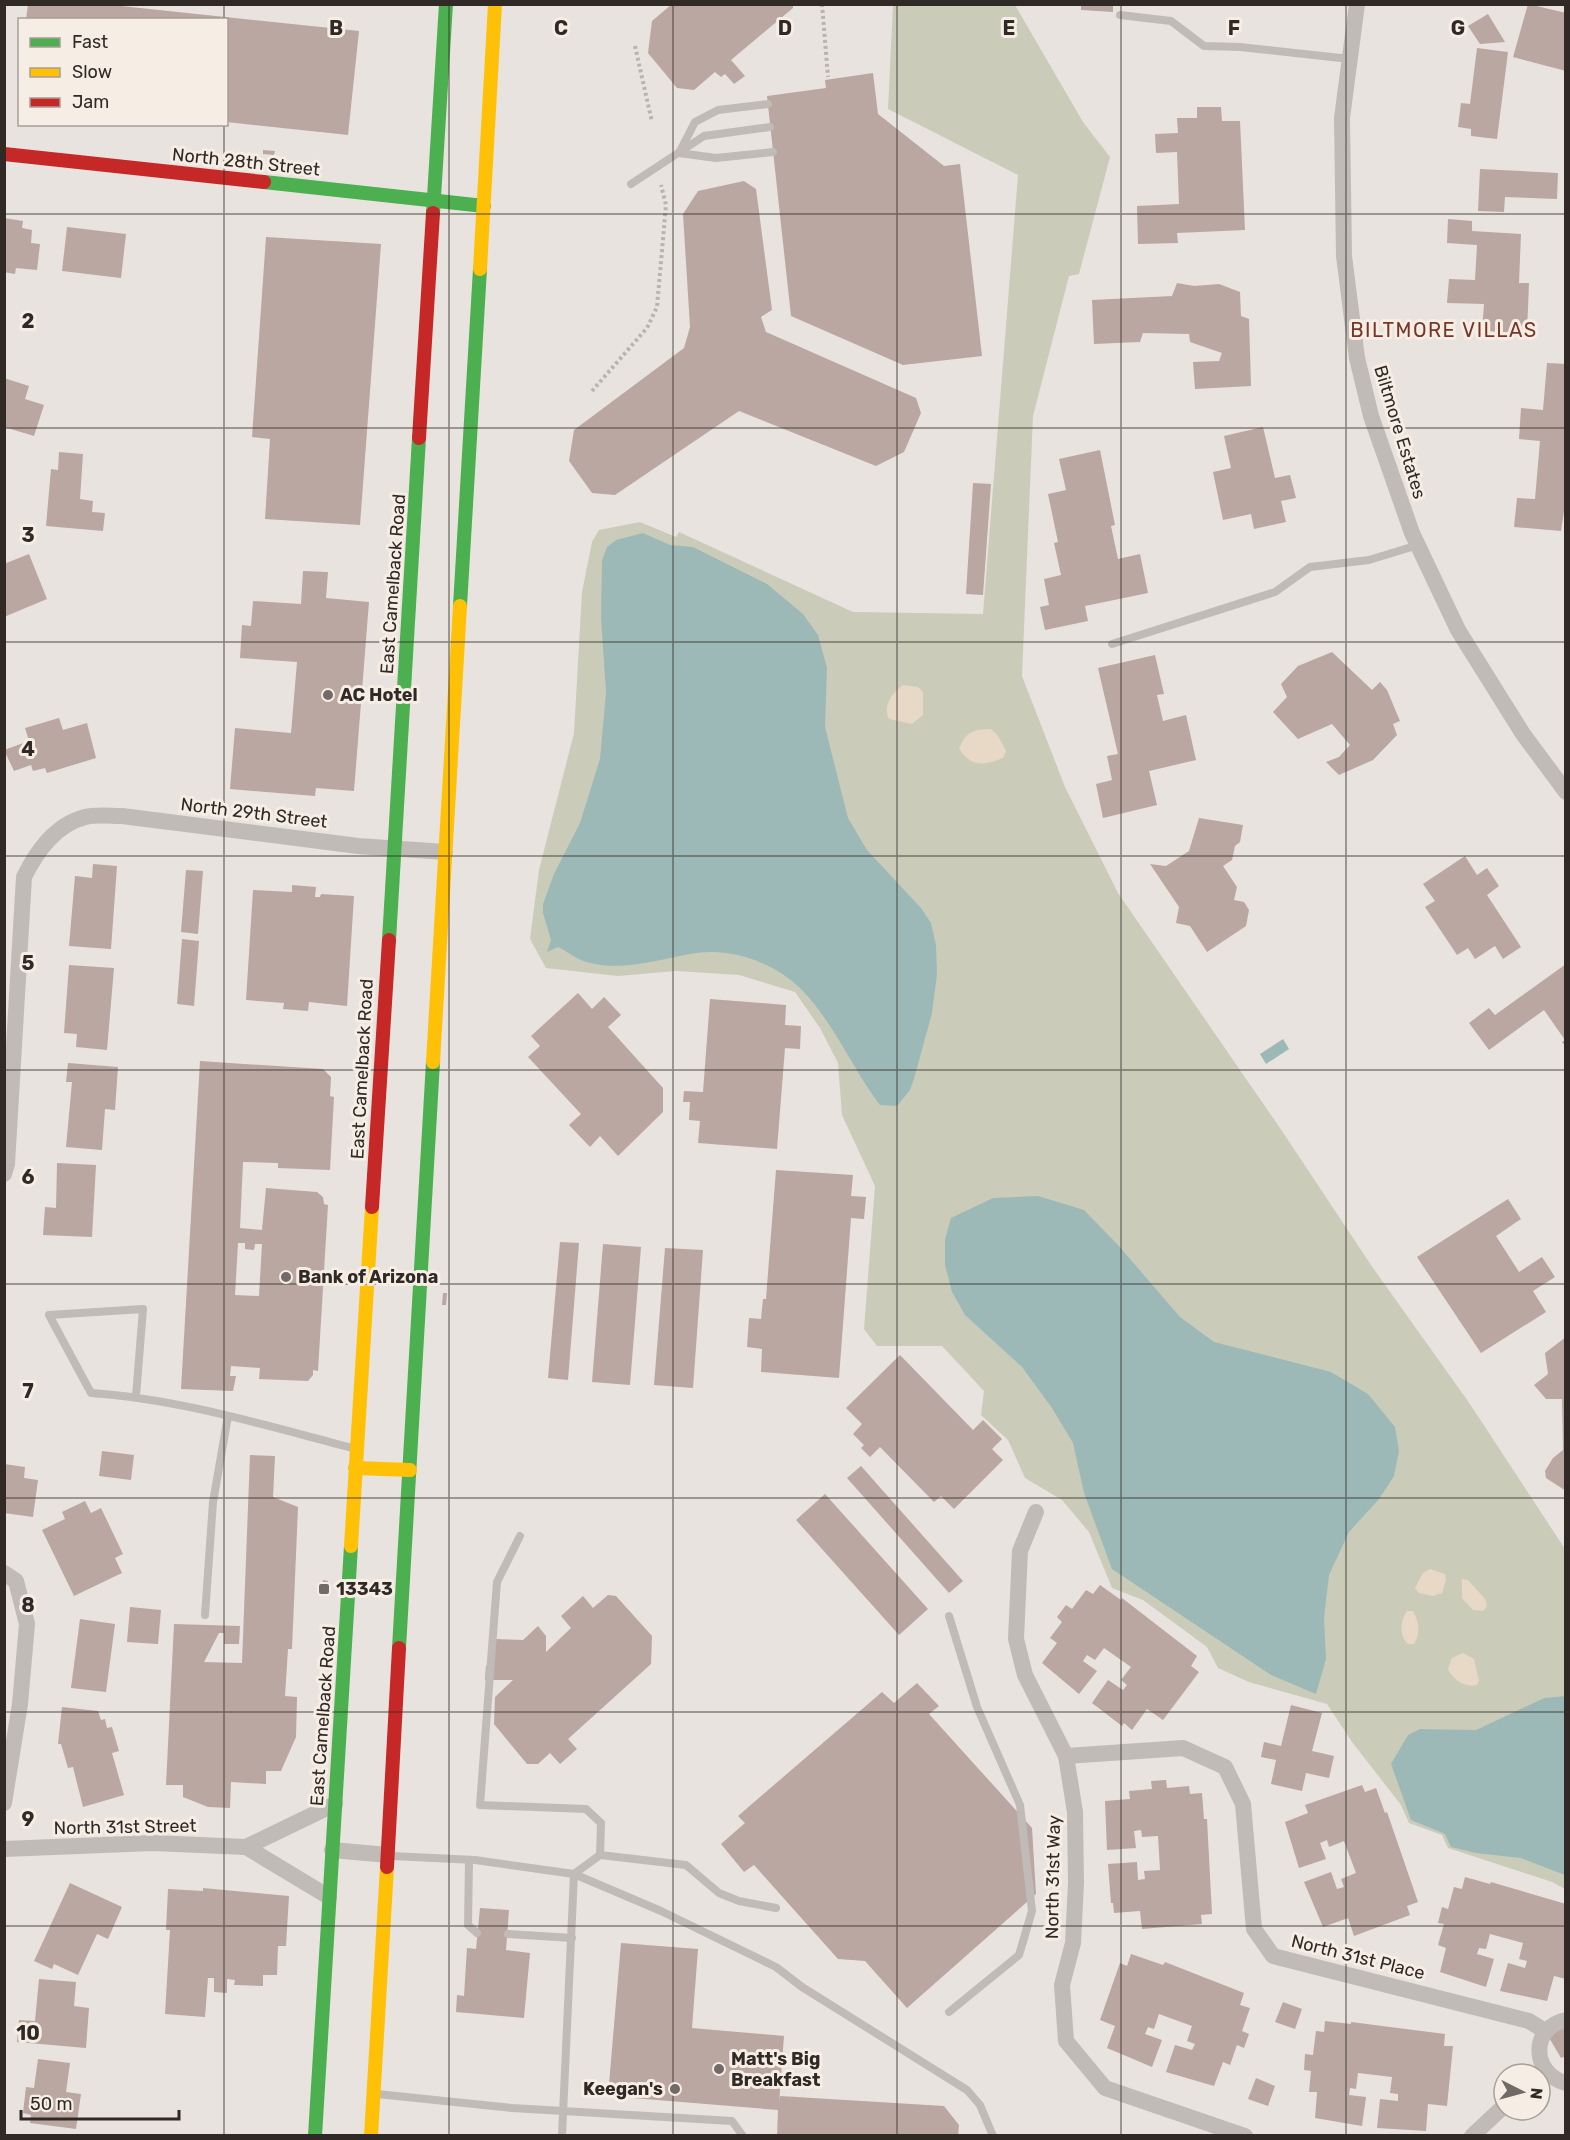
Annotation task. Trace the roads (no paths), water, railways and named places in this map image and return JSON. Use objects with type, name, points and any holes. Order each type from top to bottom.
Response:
[{"type":"main road","name":"East Camelback Road","points":[[315,2136],[393,848],[436,200],[446,4]]},
{"type":"main road","points":[[371,2136],[495,4]]},
{"type":"main road","name":"North 28th Street","points":[[4,154],[484,206]]},
{"type":"main road","points":[[356,1468],[410,1470]]},
{"type":"street","name":"Biltmore Estates","points":[[1357,4],[1342,118],[1344,256],[1358,358],[1371,416],[1418,545],[1460,634],[1523,734],[1566,792]]},
{"type":"street","name":"North 29th Street","points":[[4,1174],[7,1164],[24,877],[37,852],[60,829],[85,817],[122,816],[445,852]]},
{"type":"street","points":[[1036,1512],[1020,1551],[1017,1639],[1025,1675],[1066,1756]]},
{"type":"street","points":[[4,1803],[20,1704],[27,1624],[10,1577]]},
{"type":"street","name":"North 31st Place","points":[[1066,1756],[1183,1748],[1226,1767],[1243,1804],[1254,1929],[1273,1956],[1529,2021],[1545,2031]]},
{"type":"street","name":"North 31st Way","points":[[1066,1756],[1075,1812],[1076,1883],[1072,1943],[1062,1985],[1066,2041],[1105,2088],[1245,2136]]},
{"type":"street","name":"North 31st Street","points":[[4,1849],[153,1843],[246,1847],[335,1804]]},
{"type":"street","name":"North 31st Street","points":[[246,1847],[329,1897]]},
{"type":"street","points":[[332,1850],[388,1856]]},
{"type":"street","points":[[1540,2062],[1539,2041],[1545,2031],[1556,2022],[1566,2020]]},
{"type":"street","points":[[1472,2136],[1492,2117]]},
{"type":"lane","points":[[1120,15],[1171,21],[1203,46],[1240,47],[1350,59]]},
{"type":"lane","points":[[679,153],[694,122],[717,110],[768,104]]},
{"type":"lane","points":[[631,184],[704,136],[770,127]]},
{"type":"lane","points":[[679,153],[716,158],[773,152]]},
{"type":"lane","points":[[1112,644],[1275,592],[1310,567],[1369,560],[1418,545]]},
{"type":"lane","points":[[136,1396],[143,1310],[49,1315],[91,1393],[136,1396],[228,1416],[356,1449]]},
{"type":"lane","points":[[205,1615],[213,1502],[228,1416]]},
{"type":"lane","points":[[520,1536],[497,1582],[480,1805],[586,1809],[601,1823],[600,1854]]},
{"type":"lane","points":[[949,1616],[977,1707],[1020,1804],[1032,1911],[1019,1955],[950,2012]]},
{"type":"lane","points":[[574,1874],[600,1854],[686,1865],[719,1893],[739,1901],[776,1908]]},
{"type":"lane","points":[[388,1856],[469,1860],[574,1874],[661,1911],[776,1967],[802,1987],[967,2090],[980,2105],[993,2136]]},
{"type":"lane","points":[[469,1860],[468,1925],[477,1933]]},
{"type":"lane","points":[[562,2136],[574,1874]]},
{"type":"lane","points":[[508,1934],[572,1938]]},
{"type":"lane","points":[[374,2093],[564,2111],[732,2121],[743,2136]]},
{"type":"water","points":[[643,533],[670,545],[693,547],[767,584],[803,614],[818,635],[827,668],[825,727],[848,818],[867,850],[921,908],[931,923],[936,945],[937,974],[932,1013],[910,1090],[897,1106],[880,1105],[814,1004],[792,981],[765,964],[736,955],[705,952],[640,964],[615,966],[590,963],[558,947],[547,952],[551,940],[543,913],[543,904],[554,874],[580,823],[600,759],[606,692],[601,618],[602,560],[607,547],[616,540]]},
{"type":"water","points":[[1283,1039],[1289,1049],[1266,1064],[1260,1054]]},
{"type":"water","points":[[1038,1196],[1084,1210],[1118,1245],[1180,1317],[1214,1342],[1331,1372],[1368,1394],[1395,1427],[1399,1451],[1394,1476],[1379,1499],[1349,1532],[1329,1575],[1324,1618],[1326,1659],[1316,1694],[1271,1675],[1112,1569],[1084,1493],[1073,1443],[1052,1408],[1022,1367],[965,1315],[952,1292],[945,1265],[945,1239],[951,1218],[993,1198]]},
{"type":"water","points":[[1566,1696],[1565,1875],[1521,1858],[1476,1853],[1451,1847],[1445,1834],[1411,1820],[1391,1764],[1408,1735],[1420,1729],[1476,1730],[1544,1698]]},
{"type":"place","name":"AC Hotel","points":[[328,695]]},
{"type":"place","name":"Bank of Arizona","points":[[286,1277]]},
{"type":"place","name":"13343","points":[[324,1589]]},
{"type":"place","name":"Matt's Big Breakfast","points":[[719,2069]]},
{"type":"place","name":"Keegan's","points":[[675,2089]]},
{"type":"district","name":"BILTMORE VILLAS","points":[[1444,330]]}]
